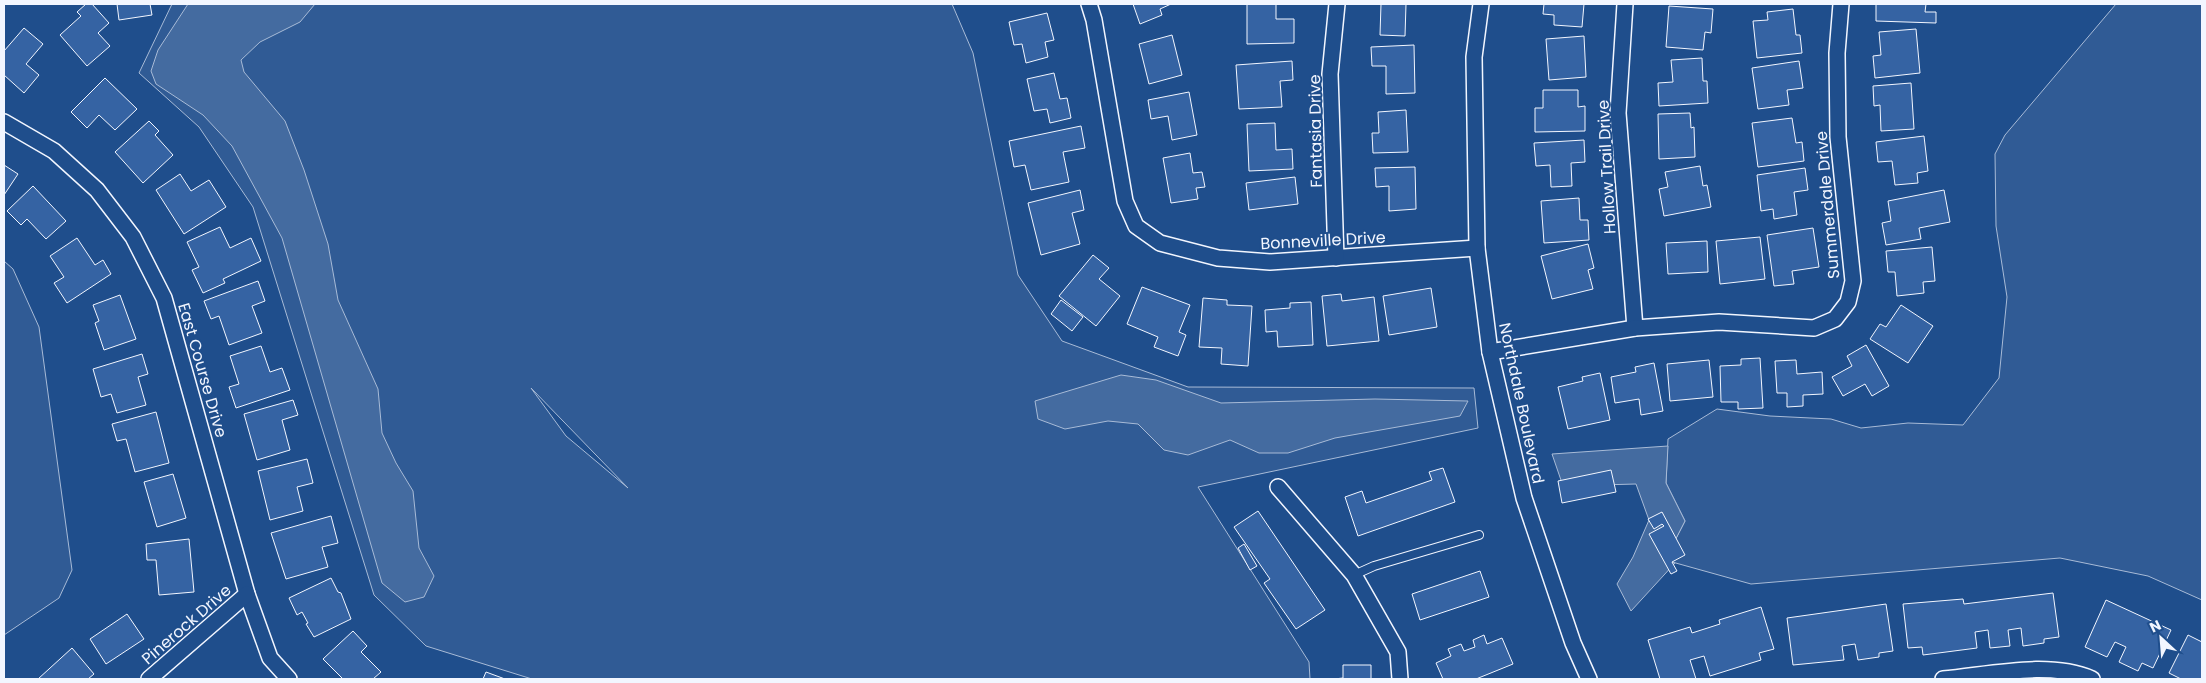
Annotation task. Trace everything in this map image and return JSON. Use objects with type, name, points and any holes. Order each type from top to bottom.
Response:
[{"type":"street","name":"Bonneville Drive","points":[[1089,4],[1094,20],[1125,201],[1136,226],[1160,243],[1218,258],[1270,262],[1477,248]]},
{"type":"street","name":"Fantasia Drive","points":[[1336,258],[1330,74],[1338,4]]},
{"type":"street","name":"Northdale Boulevard","points":[[1480,4],[1474,57],[1477,248],[1490,352],[1524,498],[1574,644],[1589,679]]},
{"type":"street","name":"Hollow Trail Drive","points":[[1625,4],[1618,113],[1634,328]]},
{"type":"street","name":"Summerdale Drive","points":[[1490,352],[1634,328],[1719,322],[1814,328],[1835,319],[1848,302],[1853,282],[1838,137],[1837,53],[1841,4]]},
{"type":"street","name":"East Course Drive","points":[[4,122],[54,151],[97,190],[138,246],[164,298],[247,594],[270,658],[289,679]]},
{"type":"street","points":[[1278,487],[1354,575],[1398,652],[1400,679]]},
{"type":"street","name":"Pinerock Drive","points":[[149,679],[247,594]]},
{"type":"street","points":[[1943,679],[2045,674],[2080,674],[2092,679]]},
{"type":"lane","points":[[1354,575],[1374,566],[1480,535]]},
{"type":"shaded area","points":[[172,4],[952,4],[973,53],[1018,275],[1062,341],[1188,387],[1474,388],[1478,428],[1198,487],[1309,662],[1310,679],[532,679],[426,646],[374,595],[253,207],[199,127],[139,73]],"holes":[[[531,388],[628,488],[566,436]]]},
{"type":"shaded area","points":[[188,4],[315,4],[300,22],[260,42],[241,60],[244,72],[285,121],[304,170],[328,244],[338,300],[378,389],[382,433],[396,463],[413,491],[419,548],[434,576],[424,597],[405,602],[382,583],[282,238],[232,146],[203,115],[156,84],[151,71],[158,50]]},
{"type":"shaded area","points":[[2116,4],[2202,4],[2202,600],[2148,576],[2060,558],[1751,584],[1665,560],[1685,521],[1666,483],[1668,439],[1717,409],[1770,416],[1831,419],[1861,428],[1908,423],[1963,425],[1999,378],[2007,297],[1996,226],[1995,154],[2005,135]]},
{"type":"shaded area","points":[[4,261],[13,269],[39,327],[72,570],[59,598],[4,635]]},
{"type":"shaded area","points":[[1121,375],[1156,380],[1221,403],[1375,399],[1468,401],[1460,416],[1335,438],[1288,453],[1259,453],[1230,440],[1188,455],[1164,450],[1138,424],[1108,421],[1065,429],[1038,419],[1035,401]]},
{"type":"shaded area","points":[[1668,446],[1666,483],[1685,521],[1665,560],[1675,563],[1631,611],[1617,584],[1633,557],[1649,520],[1636,484],[1563,486],[1552,454]]},
{"type":"building","points":[[86,4],[92,4],[109,23],[98,33],[110,46],[87,66],[60,35],[81,16],[77,12]]},
{"type":"building","points":[[117,4],[150,4],[152,15],[119,20]]},
{"type":"building","points":[[1133,4],[1171,4],[1160,9],[1162,15],[1140,24]]},
{"type":"building","points":[[1247,4],[1276,4],[1276,19],[1294,19],[1294,43],[1247,44]]},
{"type":"building","points":[[1381,4],[1406,4],[1405,36],[1380,35]]},
{"type":"building","points":[[1544,4],[1584,4],[1582,27],[1554,25],[1554,15],[1543,14]]},
{"type":"building","points":[[1876,4],[1926,4],[1925,12],[1936,12],[1936,23],[1876,21]]},
{"type":"building","points":[[1669,6],[1713,9],[1711,33],[1705,32],[1703,50],[1666,47]]},
{"type":"building","points":[[1793,9],[1796,35],[1800,35],[1802,53],[1757,58],[1753,21],[1768,20],[1767,12]]},
{"type":"building","points":[[1047,13],[1054,40],[1045,42],[1048,57],[1026,63],[1022,44],[1014,45],[1009,22]]},
{"type":"building","points":[[24,28],[43,44],[26,64],[39,75],[24,93],[4,75],[4,51]]},
{"type":"building","points":[[1916,29],[1920,73],[1875,78],[1873,56],[1881,55],[1879,32]]},
{"type":"building","points":[[1172,35],[1182,75],[1149,84],[1139,44]]},
{"type":"building","points":[[1584,36],[1586,77],[1549,80],[1546,39]]},
{"type":"building","points":[[1414,45],[1415,93],[1386,94],[1386,66],[1372,66],[1371,47]]},
{"type":"building","points":[[1702,58],[1703,81],[1707,81],[1708,103],[1659,106],[1658,83],[1673,82],[1671,60]]},
{"type":"building","points":[[1292,61],[1293,80],[1280,81],[1282,107],[1239,109],[1236,65]]},
{"type":"building","points":[[1799,61],[1803,88],[1787,90],[1789,105],[1758,109],[1752,68]]},
{"type":"building","points":[[1054,73],[1060,99],[1067,98],[1071,118],[1050,123],[1047,109],[1034,111],[1027,79]]},
{"type":"building","points":[[105,78],[137,109],[115,130],[99,115],[87,128],[71,112]]},
{"type":"building","points":[[1911,83],[1914,129],[1881,131],[1880,105],[1874,106],[1873,86]]},
{"type":"building","points":[[1543,90],[1578,90],[1578,107],[1585,106],[1585,131],[1535,132],[1535,108],[1543,108]]},
{"type":"building","points":[[1189,92],[1197,135],[1172,140],[1168,116],[1151,119],[1148,100]]},
{"type":"building","points":[[1406,110],[1408,152],[1373,153],[1372,133],[1379,133],[1378,112]]},
{"type":"building","points":[[1690,113],[1691,128],[1694,127],[1695,157],[1659,159],[1658,114]]},
{"type":"building","points":[[1792,118],[1796,143],[1802,142],[1804,161],[1758,167],[1752,123]]},
{"type":"building","points":[[149,121],[159,131],[155,135],[173,155],[143,183],[115,152]]},
{"type":"building","points":[[1275,123],[1276,150],[1292,149],[1293,169],[1249,171],[1247,124]]},
{"type":"building","points":[[1081,126],[1085,148],[1063,152],[1069,182],[1031,190],[1025,165],[1014,167],[1009,141]]},
{"type":"building","points":[[1924,136],[1928,171],[1917,173],[1918,183],[1895,185],[1892,161],[1878,162],[1876,142]]},
{"type":"building","points":[[1584,140],[1585,162],[1571,163],[1572,186],[1551,187],[1550,165],[1536,166],[1534,143]]},
{"type":"building","points":[[1190,153],[1193,173],[1202,172],[1205,187],[1196,188],[1198,199],[1171,203],[1163,158]]},
{"type":"building","points":[[4,165],[18,174],[4,195]]},
{"type":"building","points":[[1700,166],[1703,186],[1707,185],[1711,207],[1664,216],[1659,189],[1668,187],[1665,172]]},
{"type":"building","points":[[1415,167],[1416,209],[1389,211],[1389,186],[1376,187],[1375,168]]},
{"type":"building","points":[[1805,168],[1808,190],[1794,192],[1797,215],[1774,219],[1773,209],[1761,211],[1757,175]]},
{"type":"building","points":[[180,174],[191,191],[209,180],[226,207],[184,234],[156,190]]},
{"type":"building","points":[[1295,177],[1298,204],[1249,210],[1246,183]]},
{"type":"building","points":[[33,186],[66,221],[46,239],[27,219],[21,225],[7,211]]},
{"type":"building","points":[[1080,190],[1084,210],[1072,213],[1080,244],[1041,255],[1028,203]]},
{"type":"building","points":[[1944,190],[1950,222],[1919,228],[1921,239],[1886,245],[1882,223],[1891,221],[1888,201]]},
{"type":"building","points":[[1579,198],[1580,220],[1588,220],[1589,240],[1544,243],[1541,201]]},
{"type":"building","points":[[220,227],[230,248],[251,238],[261,261],[223,279],[225,283],[203,293],[192,270],[199,267],[187,242]]},
{"type":"building","points":[[1813,228],[1819,267],[1792,271],[1794,284],[1774,286],[1767,235]]},
{"type":"building","points":[[1760,237],[1765,279],[1720,284],[1716,241]]},
{"type":"building","points":[[77,238],[95,265],[103,260],[111,274],[67,303],[54,283],[64,277],[50,256]]},
{"type":"building","points":[[1707,241],[1708,272],[1668,274],[1666,243]]},
{"type":"building","points":[[1588,244],[1594,268],[1588,270],[1593,289],[1552,299],[1541,256]]},
{"type":"building","points":[[1932,247],[1935,281],[1923,282],[1924,293],[1897,296],[1895,272],[1888,272],[1886,251]]},
{"type":"building","points":[[1093,255],[1109,268],[1099,279],[1120,296],[1096,326],[1059,296]]},
{"type":"building","points":[[258,281],[265,301],[252,306],[262,333],[229,345],[219,316],[211,319],[204,301]]},
{"type":"building","points":[[1142,287],[1190,305],[1179,332],[1186,335],[1178,356],[1154,347],[1158,337],[1127,324]]},
{"type":"building","points":[[1431,288],[1437,327],[1389,335],[1383,296]]},
{"type":"building","points":[[1341,294],[1342,301],[1374,297],[1379,341],[1327,346],[1322,296]]},
{"type":"building","points":[[120,295],[136,339],[104,350],[95,323],[99,321],[93,305]]},
{"type":"building","points":[[1203,298],[1227,300],[1227,305],[1252,306],[1248,366],[1221,364],[1222,348],[1199,347]]},
{"type":"building","points":[[1061,300],[1083,317],[1072,331],[1051,314]]},
{"type":"building","points":[[1311,302],[1313,345],[1278,347],[1277,331],[1266,332],[1265,310],[1290,308],[1290,303]]},
{"type":"building","points":[[1901,305],[1933,326],[1908,363],[1870,339],[1880,324],[1886,327]]},
{"type":"building","points":[[1866,345],[1889,386],[1872,396],[1865,384],[1843,396],[1832,377],[1852,366],[1847,356]]},
{"type":"building","points":[[261,346],[270,372],[282,368],[290,390],[236,408],[229,387],[239,384],[230,356]]},
{"type":"building","points":[[142,354],[148,374],[138,377],[146,405],[117,413],[111,394],[101,397],[93,369]]},
{"type":"building","points":[[1760,358],[1763,408],[1738,409],[1738,402],[1721,402],[1720,366],[1741,365],[1741,359]]},
{"type":"building","points":[[1709,360],[1713,397],[1670,401],[1667,364]]},
{"type":"building","points":[[1796,360],[1797,374],[1822,372],[1823,394],[1803,395],[1803,406],[1787,407],[1787,393],[1777,393],[1775,361]]},
{"type":"building","points":[[1654,363],[1663,411],[1641,415],[1639,399],[1615,403],[1611,377],[1636,372],[1635,367]]},
{"type":"building","points":[[1600,373],[1610,420],[1568,429],[1558,387],[1583,381],[1582,377]]},
{"type":"building","points":[[293,400],[298,415],[282,420],[290,450],[257,460],[244,414]]},
{"type":"building","points":[[156,412],[169,463],[135,472],[126,439],[117,441],[112,424]]},
{"type":"building","points":[[307,459],[313,483],[297,487],[303,511],[270,520],[258,471]]},
{"type":"building","points":[[1443,468],[1455,502],[1358,536],[1345,497],[1362,491],[1366,503],[1432,480],[1429,472]]},
{"type":"building","points":[[1611,470],[1616,492],[1562,503],[1558,481]]},
{"type":"building","points":[[173,474],[186,518],[157,527],[144,482]]},
{"type":"building","points":[[1258,511],[1325,610],[1296,629],[1264,583],[1270,579],[1234,527]]},
{"type":"building","points":[[1662,512],[1685,555],[1672,562],[1677,571],[1671,574],[1649,534],[1664,526],[1662,524],[1654,529],[1648,519]]},
{"type":"building","points":[[331,516],[338,543],[322,547],[328,567],[286,579],[271,533]]},
{"type":"building","points":[[189,539],[194,592],[159,595],[156,560],[147,560],[146,544]]},
{"type":"building","points":[[1244,544],[1257,566],[1250,570],[1238,548]]},
{"type":"building","points":[[1480,571],[1489,597],[1420,620],[1412,594]]},
{"type":"building","points":[[331,578],[338,592],[341,593],[351,619],[314,637],[306,624],[308,623],[302,612],[297,615],[289,598]]},
{"type":"building","points":[[2053,593],[2059,637],[2044,639],[2044,643],[2023,646],[2021,628],[2008,630],[2010,646],[1990,648],[1988,630],[1975,632],[1977,648],[1923,655],[1922,647],[1908,648],[1903,604],[1963,599],[1964,604]]},
{"type":"building","points":[[2106,600],[2171,630],[2153,668],[2142,663],[2138,671],[2119,662],[2126,647],[2115,642],[2107,657],[2085,647]]},
{"type":"building","points":[[1886,604],[1893,651],[1879,653],[1879,657],[1858,660],[1855,644],[1842,646],[1844,660],[1793,665],[1787,618]]},
{"type":"building","points":[[1761,607],[1774,649],[1759,653],[1761,660],[1710,676],[1704,656],[1690,660],[1696,679],[1660,679],[1648,640],[1690,627],[1692,633],[1720,624],[1719,620]]},
{"type":"building","points":[[127,614],[144,639],[106,664],[90,639]]},
{"type":"building","points":[[353,631],[367,646],[361,652],[381,672],[373,679],[343,679],[323,659]]},
{"type":"building","points":[[1484,635],[1487,644],[1502,638],[1513,664],[1476,679],[1443,679],[1436,663],[1451,656],[1448,649],[1461,644],[1464,651],[1475,647],[1473,640]]},
{"type":"building","points":[[2188,635],[2202,642],[2202,679],[2181,679],[2169,673]]},
{"type":"building","points":[[72,648],[94,674],[88,679],[38,679]]},
{"type":"building","points":[[1343,665],[1371,665],[1371,679],[1334,679],[1343,678]]},
{"type":"building","points":[[486,672],[505,679],[483,679]]}]
